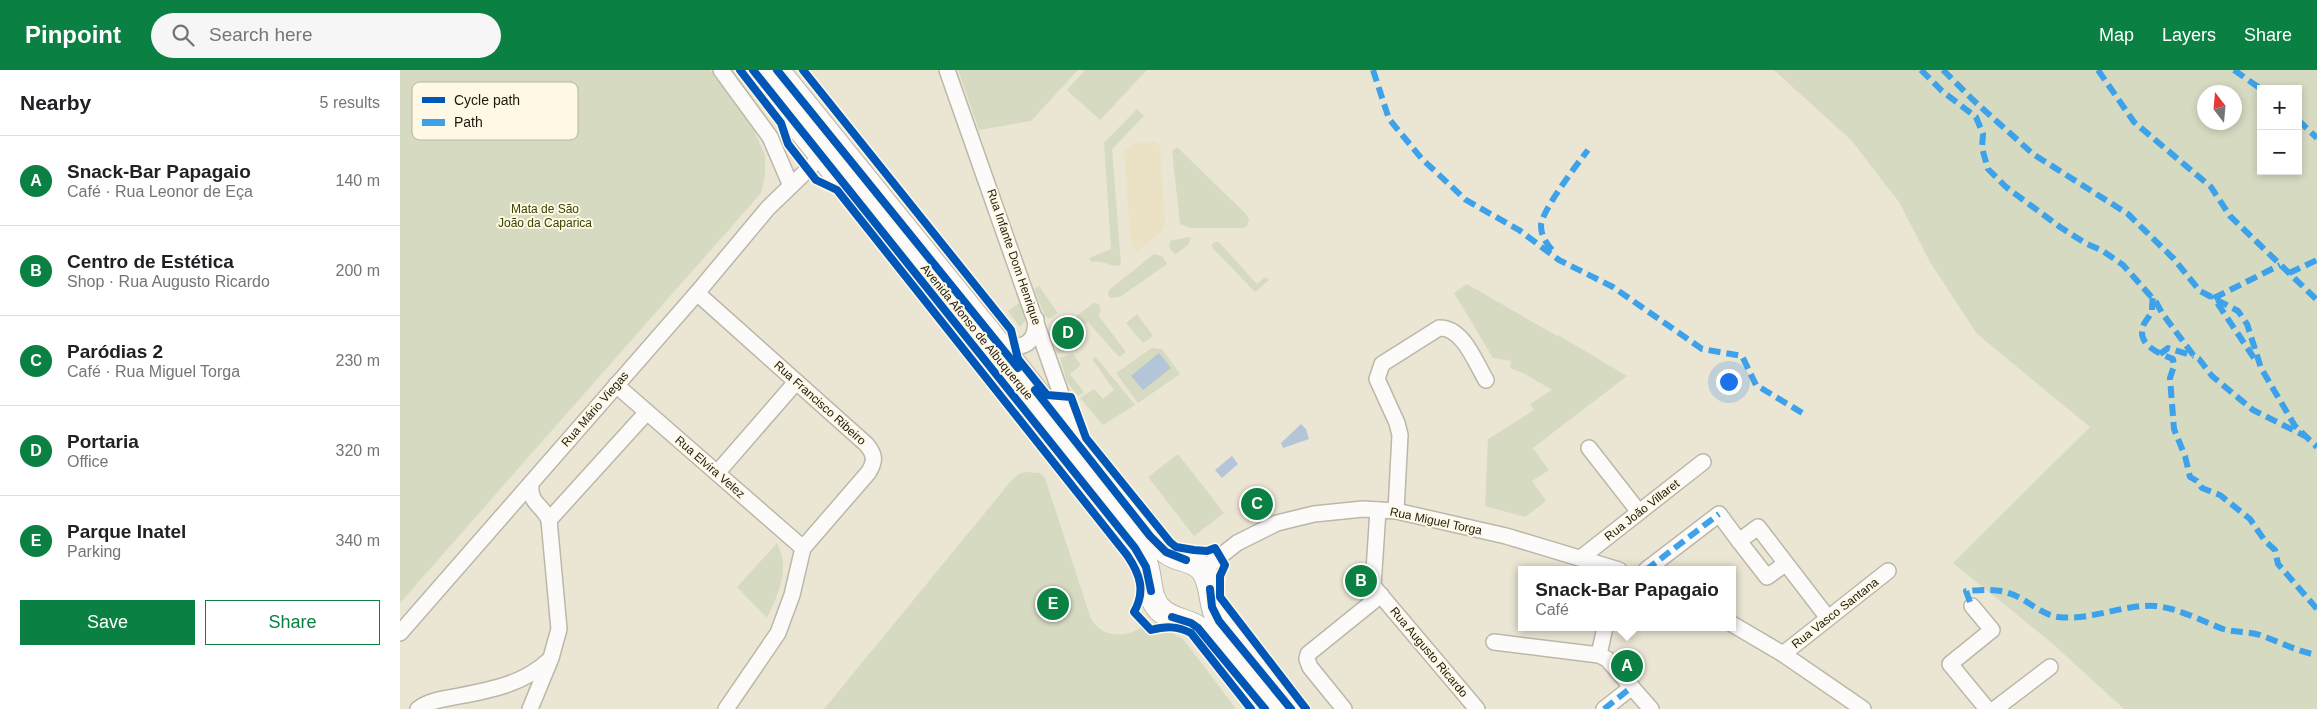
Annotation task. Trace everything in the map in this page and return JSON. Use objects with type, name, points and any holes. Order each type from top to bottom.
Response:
[{"type":"main road","name":"Avenida Afonso de Albuquerque","points":[[753,70],[1135,548],[1145,562],[1151,591],[1157,606],[1172,617],[1191,623],[1198,628],[1265,709]]},
{"type":"main road","name":"Avenida Afonso de Albuquerque","points":[[777,70],[1154,540],[1166,552],[1199,573]]},
{"type":"main road","points":[[1151,591],[1154,575],[1160,568],[1176,559],[1199,573],[1219,621],[1292,709]]},
{"type":"main road","points":[[1172,617],[1181,618],[1197,612],[1208,599],[1199,573]]},
{"type":"street","points":[[721,70],[770,137],[791,186]]},
{"type":"street","name":"Rua Infante Dom Henrique","points":[[947,70],[1036,317],[1078,444]]},
{"type":"street","name":"Rua Mário Viegas","points":[[400,633],[697,293],[768,208],[822,156]]},
{"type":"street","name":"Rua Francisco Ribeiro","points":[[697,293],[866,444],[872,451],[874,459],[868,473],[803,548],[792,595],[778,633],[726,709]]},
{"type":"street","points":[[1001,347],[1015,347],[1029,342],[1036,332],[1036,317]]},
{"type":"street","points":[[1396,510],[1400,435],[1397,422],[1377,379],[1382,364],[1439,328],[1445,328],[1458,334],[1486,380]]},
{"type":"street","points":[[717,472],[796,382]]},
{"type":"street","name":"Rua Elvira Velez","points":[[616,385],[803,548]]},
{"type":"street","points":[[549,520],[647,412]]},
{"type":"street","points":[[1589,448],[1639,512]]},
{"type":"street","name":"Rua João Villaret","points":[[1582,557],[1702,462]]},
{"type":"street","points":[[530,709],[552,658],[559,629],[549,520],[545,512],[533,500],[530,493],[531,484]]},
{"type":"street","name":"Rua Miguel Torga","points":[[1199,573],[1237,543],[1286,520],[1314,514],[1378,510],[1396,510],[1506,536],[1608,566]]},
{"type":"street","name":"Rua Augusto Ricardo","points":[[1378,510],[1373,586],[1477,709]]},
{"type":"street","points":[[1651,566],[1719,514],[1767,577],[1785,564]]},
{"type":"street","points":[[1739,541],[1758,527],[1828,618]]},
{"type":"street","name":"Rua Vasco Santana","points":[[1783,654],[1888,572]]},
{"type":"street","name":"Rua Augusto Ricardo","points":[[1344,709],[1306,659],[1308,654],[1381,595]]},
{"type":"street","points":[[1972,606],[1992,630],[1950,664],[1988,709]]},
{"type":"street","points":[[1736,626],[1783,654],[1863,709]]},
{"type":"street","points":[[1599,655],[1604,631]]},
{"type":"street","points":[[1494,642],[1599,655],[1606,659],[1651,709]]},
{"type":"street","points":[[418,709],[434,701],[506,686],[539,669],[552,658]]},
{"type":"street","points":[[1995,709],[2050,667]]},
{"type":"street","points":[[1604,709],[1632,687]]},
{"type":"shaded area","points":[[1156,141],[1160,146],[1165,223],[1161,232],[1139,250],[1135,250],[1131,245],[1124,154],[1125,150],[1132,144]]},
{"type":"green space","name":"Mata de São João da Caparica","points":[[400,70],[710,70],[744,108],[765,155],[765,176],[761,193],[400,603]]},
{"type":"green space","points":[[958,70],[1078,70],[1031,121],[979,130]]},
{"type":"green space","points":[[1085,70],[1147,70],[1100,120],[1067,90]]},
{"type":"green space","points":[[1774,70],[2317,70],[2317,709],[2124,709],[2053,644],[1953,563],[2090,427],[1977,334],[1930,262],[1899,202],[1851,140]]},
{"type":"green space","points":[[1137,109],[1144,116],[1112,149],[1121,265],[1092,262],[1089,258],[1111,249],[1104,143]]},
{"type":"green space","points":[[1177,147],[1246,214],[1249,220],[1247,226],[1243,228],[1190,228],[1180,224],[1172,151]]},
{"type":"green space","points":[[1191,238],[1189,244],[1175,255],[1169,247],[1170,241]]},
{"type":"green space","points":[[1214,242],[1219,242],[1257,284],[1265,277],[1269,280],[1255,292],[1211,246]]},
{"type":"green space","points":[[1154,254],[1162,256],[1167,264],[1120,297],[1110,298],[1109,290]]},
{"type":"green space","points":[[1467,284],[1627,376],[1533,448],[1549,470],[1532,481],[1546,501],[1525,517],[1485,506],[1488,439],[1534,410],[1530,404],[1552,390],[1525,374],[1510,368],[1511,361],[1493,358],[1454,293]]},
{"type":"green space","points":[[1039,286],[1058,313],[1049,319],[1045,316],[1034,289]]},
{"type":"green space","points":[[1022,301],[1027,319],[1020,327],[1008,311]]},
{"type":"green space","points":[[1094,303],[1099,304],[1101,311],[1098,315],[1126,352],[1119,357],[1088,322],[1074,332],[1067,323]]},
{"type":"green space","points":[[1137,314],[1153,336],[1143,343],[1126,323]]},
{"type":"green space","points":[[1059,331],[1072,349],[1057,354],[1053,342]]},
{"type":"green space","points":[[1152,348],[1162,349],[1180,374],[1138,403],[1116,373]]},
{"type":"green space","points":[[1073,354],[1081,365],[1070,374],[1084,392],[1078,396],[1067,382],[1060,358]]},
{"type":"green space","points":[[1096,357],[1135,405],[1103,425],[1080,398],[1094,389],[1103,399],[1114,390],[1092,359]]},
{"type":"green space","points":[[1178,454],[1224,513],[1194,536],[1148,477]]},
{"type":"green space","points":[[1026,472],[1040,473],[1045,478],[1091,619],[1096,625],[1107,633],[1128,633],[1142,627],[1148,635],[1167,632],[1184,640],[1236,709],[824,709],[1011,481],[1019,474]]},
{"type":"green space","points":[[777,543],[783,562],[783,572],[779,591],[767,618],[737,587]]},
{"type":"water","points":[[1159,353],[1171,368],[1143,390],[1131,376]]},
{"type":"water","points":[[1301,424],[1306,429],[1309,439],[1283,448],[1281,443]]},
{"type":"water","points":[[1232,456],[1238,464],[1222,478],[1215,470]]},
{"type":"marked path","points":[[1373,70],[1389,119],[1422,159],[1466,200],[1519,230],[1559,260],[1613,287],[1702,349],[1742,356],[1756,385],[1804,414]]},
{"type":"marked path","points":[[1921,70],[1942,91],[1976,117],[1983,134],[1982,148],[1988,169],[2006,187],[2060,227],[2085,243],[2103,251],[2123,265],[2156,302],[2194,356],[2199,359],[2212,376],[2253,410],[2305,436]]},
{"type":"marked path","points":[[1943,70],[2033,154],[2128,214],[2174,259],[2200,291],[2238,311],[2247,324],[2261,368],[2295,426],[2317,447]]},
{"type":"marked path","points":[[2098,70],[2134,122],[2211,187],[2230,216],[2317,300]]},
{"type":"marked path","points":[[2234,70],[2257,86]]},
{"type":"marked path","points":[[2302,124],[2317,138]]},
{"type":"marked path","points":[[1552,250],[1542,233],[1543,219],[1561,187],[1588,150]]},
{"type":"marked path","points":[[2289,273],[2317,260]]},
{"type":"marked path","points":[[2254,358],[2214,298],[2280,265]]},
{"type":"marked path","points":[[2153,298],[2151,312],[2142,331],[2143,337],[2145,342],[2155,351],[2173,359],[2174,366],[2170,378],[2174,429],[2185,456],[2190,477],[2197,481],[2202,488],[2220,495],[2250,519],[2265,541],[2275,550],[2278,564],[2317,609]]},
{"type":"marked path","points":[[2160,354],[2168,348],[2194,356]]},
{"type":"marked path","points":[[1651,566],[1719,514]]},
{"type":"marked path","points":[[1970,602],[1966,591],[2002,591],[2052,616],[2070,618],[2131,607],[2164,607],[2223,629],[2260,635],[2295,649],[2317,655]]},
{"type":"marked path","points":[[1604,709],[1632,687]]},
{"type":"cycle path","points":[[740,70],[781,123],[788,144],[816,180],[837,190],[1127,555],[1140,583],[1140,597],[1134,612],[1151,630],[1171,627],[1191,633],[1251,709]]},
{"type":"cycle path","points":[[753,70],[1135,548],[1146,567],[1151,591]]},
{"type":"cycle path","points":[[777,70],[1018,368]]},
{"type":"cycle path","points":[[803,70],[1011,330],[1018,359],[1047,395],[1071,397],[1086,438],[1170,542],[1176,547],[1194,550],[1207,551],[1215,548],[1225,565],[1220,576],[1220,597],[1306,709]]},
{"type":"cycle path","points":[[1035,390],[1150,536],[1166,552],[1186,560]]},
{"type":"cycle path","points":[[1210,589],[1212,607],[1219,621],[1291,709]]},
{"type":"cycle path","points":[[1172,617],[1191,623],[1198,628],[1265,709]]},
{"type":"place","name":"Portaria","points":[[1068,333]]},
{"type":"place","name":"Paródias 2","points":[[1257,504]]},
{"type":"place","name":"Centro de Estética","points":[[1361,581]]},
{"type":"place","name":"Parque Inatel","points":[[1053,604]]},
{"type":"place","name":"Snack-Bar Papagaio","points":[[1627,666]]}]
